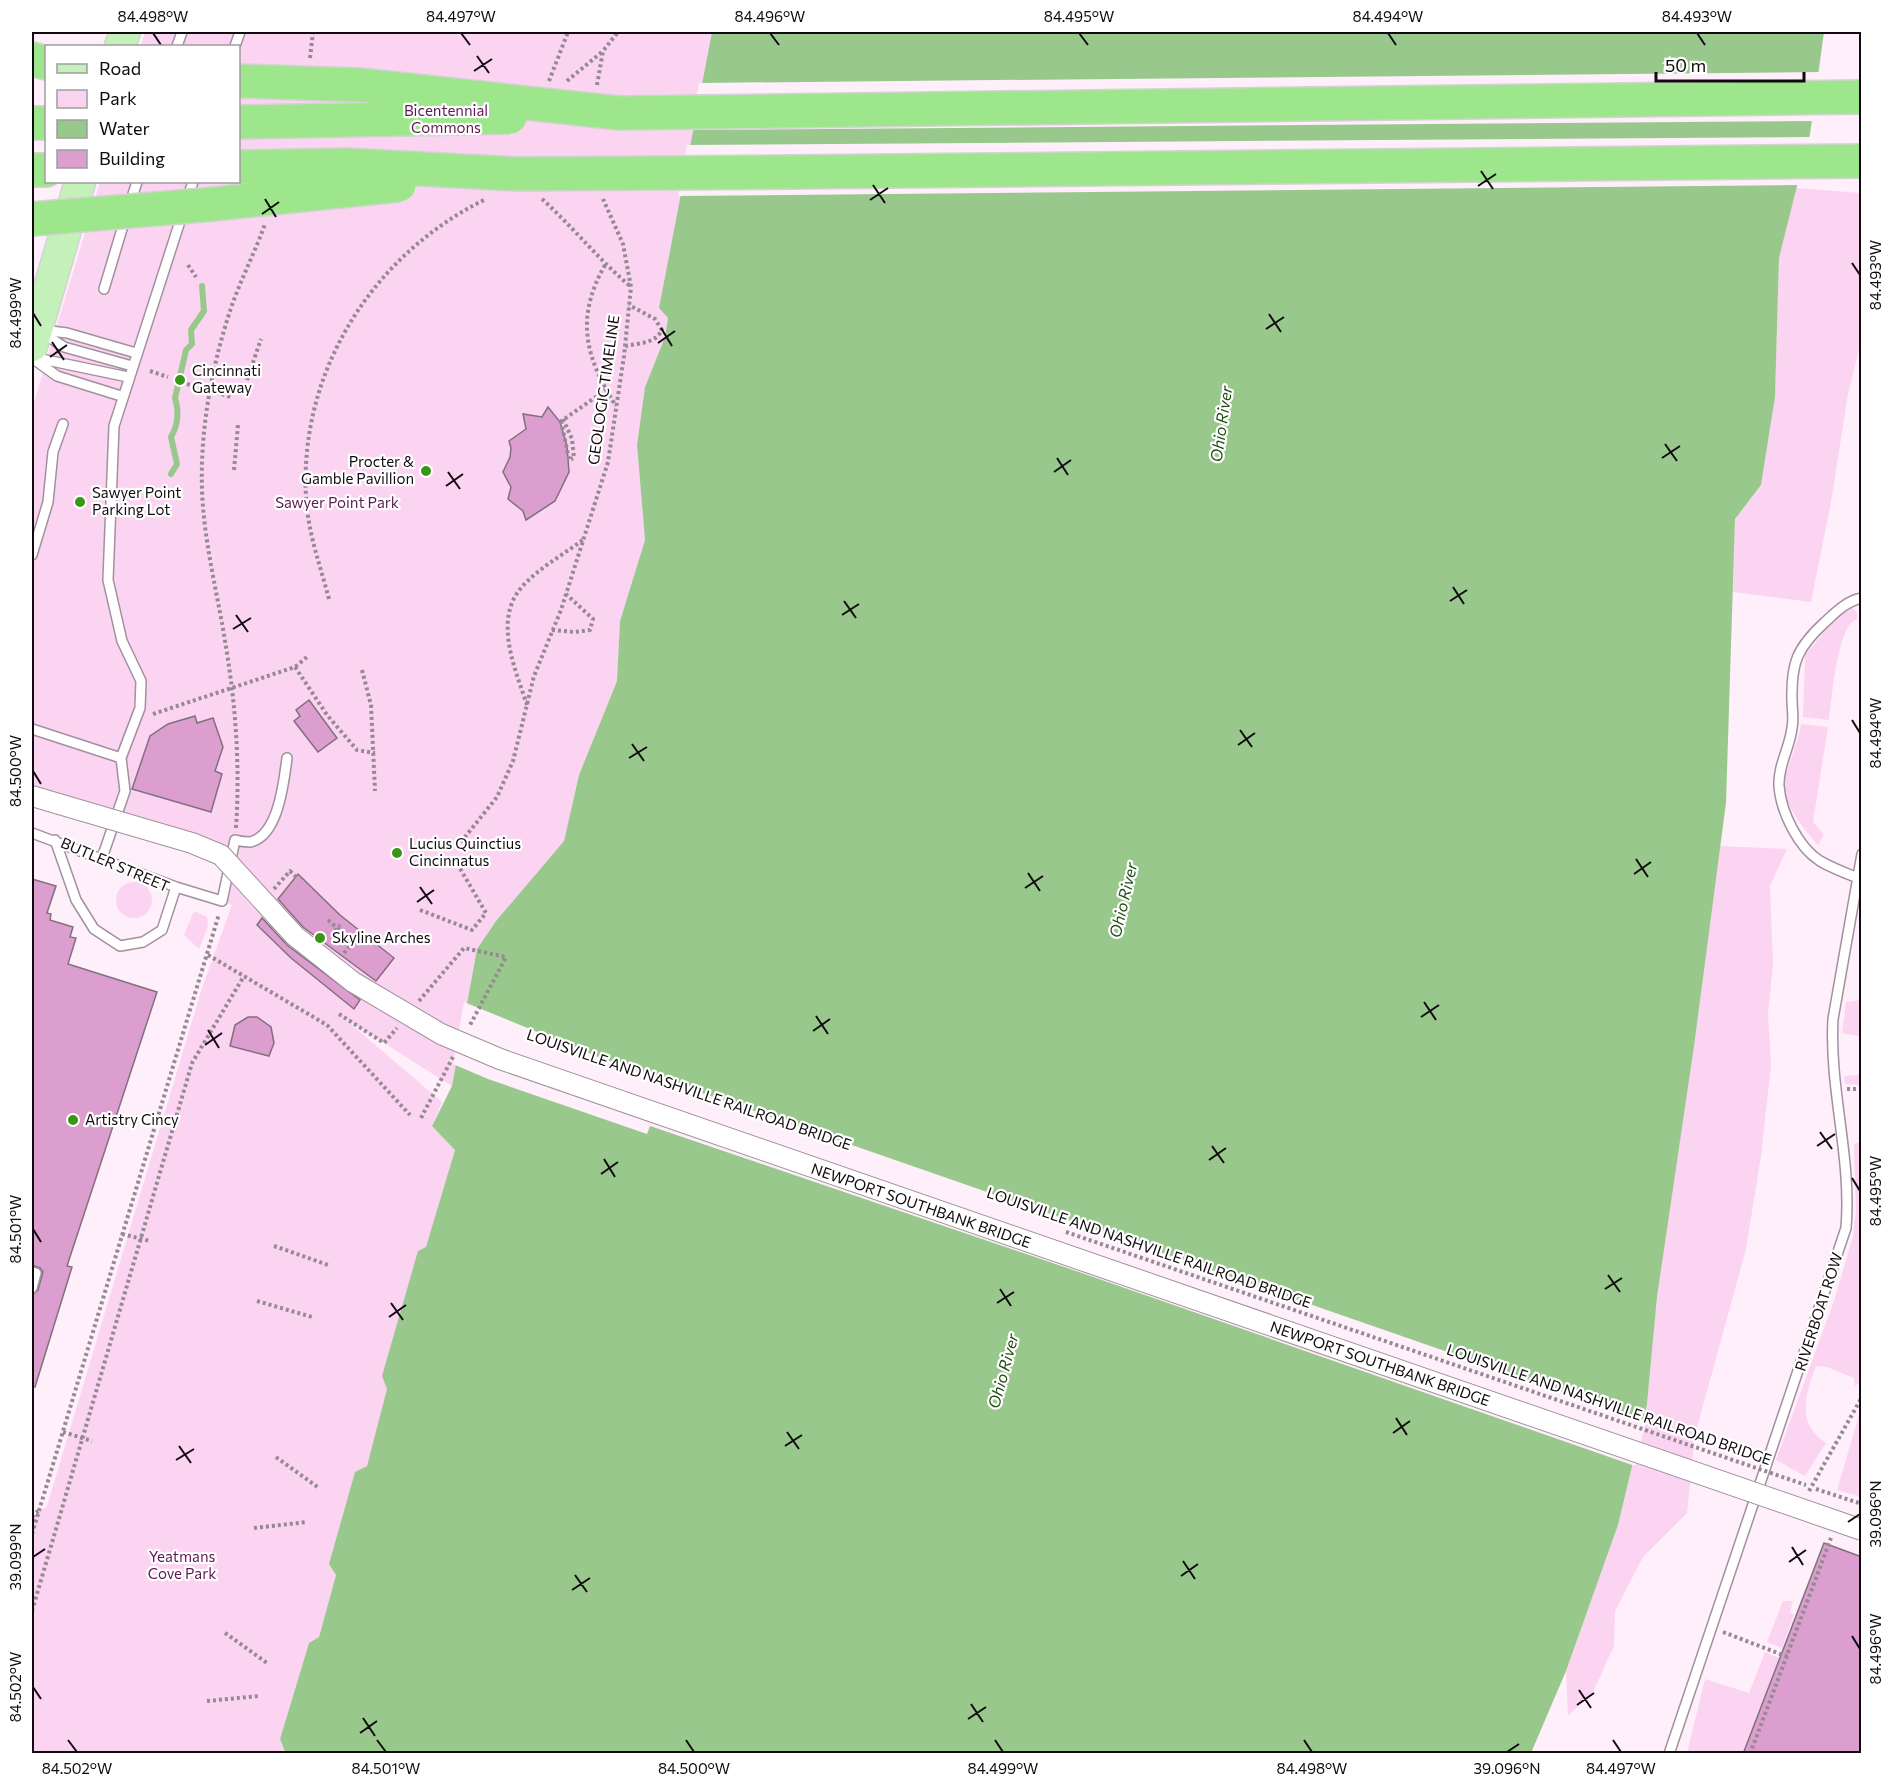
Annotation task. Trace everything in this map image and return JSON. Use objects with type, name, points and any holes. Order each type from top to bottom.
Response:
[{"type":"highway","points":[[240,81],[360,85],[607,104]]},
{"type":"highway","points":[[240,122],[384,121],[607,104],[1862,97]]},
{"type":"highway","points":[[32,219],[526,183],[1862,162]]},
{"type":"highway","points":[[240,167],[346,165],[526,183]]},
{"type":"main road","points":[[33,347],[80,183]]},
{"type":"street","name":"NEWPORT SOUTHBANK BRIDGE","points":[[32,796],[192,843],[221,855],[295,936],[353,982],[441,1034],[500,1059],[1862,1530]]},
{"type":"lane","points":[[105,288],[137,183]]},
{"type":"lane","points":[[102,858],[126,791],[121,758],[140,708],[141,681],[122,641],[108,580],[114,426],[121,396],[193,183]]},
{"type":"lane","points":[[33,347],[68,333],[136,353]]},
{"type":"lane","points":[[33,347],[64,347],[132,366]]},
{"type":"lane","points":[[33,347],[128,377]]},
{"type":"lane","points":[[33,347],[57,376],[121,396]]},
{"type":"lane","points":[[32,555],[48,502],[52,452],[63,424]]},
{"type":"lane","points":[[1858,878],[1817,860],[1795,833],[1785,812],[1779,786],[1784,751],[1792,728],[1791,688],[1800,648],[1805,639],[1836,611],[1862,598]]},
{"type":"lane","points":[[32,729],[121,758]]},
{"type":"lane","points":[[176,887],[222,901],[236,840],[250,842],[259,837],[275,815],[282,798],[287,758]]},
{"type":"lane","name":"BUTLER STREET","points":[[32,833],[55,840],[176,887],[162,930],[144,942],[120,946],[94,929],[76,900],[55,840]]},
{"type":"lane","name":"RIVERBOAT ROW","points":[[1669,1754],[1846,1228],[1849,1200],[1831,1046],[1833,1019],[1862,854]]},
{"type":"lane","points":[[32,1272],[36,1273],[32,1288]]},
{"type":"path","points":[[550,80],[568,32]]},
{"type":"path","points":[[559,87],[603,51],[618,32]]},
{"type":"path","points":[[603,51],[607,104]]},
{"type":"path","points":[[526,183],[573,227],[605,266],[631,287]]},
{"type":"path","name":"GEOLOGIC TIMELINE","points":[[461,842],[496,796],[513,761],[534,676],[586,538],[608,462],[631,287],[623,244],[607,211],[601,190]]},
{"type":"path","points":[[329,599],[314,554],[306,498],[307,441],[313,410],[322,382],[351,320],[384,276],[424,239],[462,210],[490,197]]},
{"type":"path","points":[[236,840],[239,766],[233,688],[208,553],[202,459],[210,391],[231,306],[266,219]]},
{"type":"path","points":[[188,266],[196,277]]},
{"type":"path","points":[[605,266],[590,298],[586,335],[597,375],[616,406]]},
{"type":"path","points":[[625,346],[658,338],[662,330],[655,319],[629,305]]},
{"type":"path","points":[[247,380],[261,339]]},
{"type":"path","points":[[150,371],[168,377]]},
{"type":"path","points":[[188,384],[231,397]]},
{"type":"path","points":[[569,459],[561,421],[606,390]]},
{"type":"path","points":[[234,470],[238,425]]},
{"type":"path","points":[[528,706],[507,631],[510,608],[520,589],[586,538]]},
{"type":"path","points":[[552,630],[574,632],[590,630],[592,619],[566,594]]},
{"type":"path","points":[[153,714],[295,667],[307,657]]},
{"type":"path","points":[[295,667],[327,715],[357,750],[375,753]]},
{"type":"path","points":[[362,670],[371,705],[375,791]]},
{"type":"path","points":[[420,910],[472,930],[486,913],[458,865]]},
{"type":"path","points":[[290,871],[298,879]]},
{"type":"path","points":[[32,1534],[208,955],[222,901]]},
{"type":"path","points":[[328,920],[346,936]]},
{"type":"path","points":[[208,955],[327,1025],[410,1115]]},
{"type":"path","points":[[38,1615],[32,1612],[192,1063],[244,976]]},
{"type":"path","name":"LOUISVILLE AND NASHVILLE RAILROAD BRIDGE","points":[[1058,1229],[1806,1485]]},
{"type":"path","points":[[122,1234],[150,1241]]},
{"type":"path","points":[[274,1246],[328,1265]]},
{"type":"path","points":[[257,1301],[312,1317]]},
{"type":"path","points":[[1800,1508],[1862,1397]]},
{"type":"path","points":[[63,1432],[92,1441]]},
{"type":"path","points":[[276,1457],[319,1488]]},
{"type":"path","points":[[1816,1489],[1862,1504]]},
{"type":"path","points":[[32,1517],[39,1511]]},
{"type":"path","points":[[254,1528],[307,1522]]},
{"type":"path","points":[[1750,1754],[1829,1545]]},
{"type":"path","points":[[1711,1628],[1788,1657]]},
{"type":"path","points":[[225,1633],[267,1663]]},
{"type":"path","points":[[207,1701],[259,1696]]},
{"type":"green space","name":"Sawyer Point Park","points":[[145,32],[712,32],[659,308],[668,318],[665,337],[645,387],[637,445],[645,540],[620,621],[617,681],[579,775],[564,841],[496,921],[477,949],[452,1086],[344,1018],[442,1102],[432,1126],[455,1149],[367,1466],[355,1472],[330,1564],[336,1574],[319,1637],[309,1643],[280,1739],[286,1753],[32,1753],[32,1517],[47,1506],[202,988],[232,905],[222,901],[234,854],[32,796],[32,409],[100,183],[240,183],[240,45],[141,45]]},
{"type":"green space","points":[[1796,188],[1861,193],[1861,342],[1848,394],[1831,502],[1811,602],[1733,592],[1735,519],[1761,485],[1775,397],[1779,258]]},
{"type":"green space","points":[[1852,608],[1857,612],[1857,619],[1850,624],[1840,648],[1829,720],[1803,717],[1805,655],[1835,619]]},
{"type":"green space","points":[[1801,724],[1828,727],[1813,822],[1824,835],[1818,845],[1791,809],[1785,792],[1785,778]]},
{"type":"green space","points":[[1720,846],[1787,849],[1770,886],[1773,964],[1768,1013],[1771,1065],[1761,1156],[1746,1249],[1695,1435],[1687,1513],[1643,1557],[1615,1611],[1614,1646],[1593,1692],[1568,1716],[1566,1671],[1618,1525],[1647,1404],[1657,1297]]},
{"type":"green space","points":[[134,882],[147,887],[152,900],[147,913],[134,918],[121,913],[116,900],[121,887]]},
{"type":"green space","points":[[194,911],[207,917],[208,926],[199,949],[184,935]]},
{"type":"green space","points":[[1861,1000],[1861,1085],[1845,1084],[1844,1076],[1860,1075],[1859,1036],[1842,1033],[1846,1002]]},
{"type":"green space","points":[[1861,1142],[1861,1380],[1855,1387],[1854,1378],[1827,1367],[1816,1366],[1806,1398],[1807,1418],[1810,1427],[1826,1443],[1805,1476],[1776,1460],[1835,1298],[1853,1236],[1856,1211],[1854,1144]]},
{"type":"green space","points":[[1861,1408],[1861,1497],[1837,1490]]},
{"type":"green space","points":[[1783,1601],[1793,1601],[1790,1612],[1794,1614],[1782,1648],[1767,1642]]},
{"type":"green space","points":[[1765,1652],[1779,1658],[1743,1753],[1687,1753],[1705,1679],[1749,1693]]},
{"type":"water","name":"Ohio River","points":[[712,32],[1824,32],[1810,134],[1779,258],[1775,397],[1761,485],[1735,519],[1726,803],[1694,1046],[1657,1297],[1647,1404],[1618,1525],[1566,1671],[1531,1753],[286,1754],[280,1739],[309,1643],[319,1637],[336,1575],[329,1564],[355,1472],[367,1466],[387,1389],[382,1376],[418,1251],[426,1247],[455,1150],[432,1126],[452,1086],[477,949],[496,921],[564,841],[579,775],[617,681],[620,621],[645,540],[637,445],[645,387],[665,337],[668,318],[659,308]]},
{"type":"pier","points":[[1821,72],[1815,121],[690,130],[699,83]]},
{"type":"pier","points":[[1812,137],[1800,185],[678,196],[687,145]]},
{"type":"pier","points":[[464,1002],[596,1056],[1646,1421],[1635,1466],[1079,1272],[650,1126],[647,1134],[488,1079],[453,1064]]},
{"type":"building","points":[[548,407],[560,422],[567,446],[569,472],[555,501],[526,520],[523,511],[508,499],[511,487],[503,472],[510,457],[509,441],[526,429],[523,414],[542,417]]},
{"type":"building","points":[[309,700],[337,738],[318,752],[294,721],[300,716],[296,710]]},
{"type":"building","points":[[195,716],[197,723],[213,718],[223,747],[215,771],[222,774],[211,812],[132,789],[150,736],[168,724]]},
{"type":"building","points":[[298,874],[340,915],[394,958],[376,981],[303,927],[278,899]]},
{"type":"building","name":"Artistry Cincy","points":[[32,879],[56,886],[47,913],[51,914],[50,920],[73,927],[70,937],[76,938],[68,964],[157,992],[67,1266],[72,1267],[35,1387],[32,1386],[32,1295],[38,1290],[43,1272],[32,1265]]},
{"type":"building","points":[[262,918],[287,945],[360,1000],[354,1009],[291,958],[257,925]]},
{"type":"building","points":[[248,1017],[257,1017],[271,1027],[274,1043],[269,1056],[230,1046],[235,1025]]},
{"type":"building","points":[[1824,1543],[1862,1557],[1862,1754],[1743,1754]]},
{"type":"waterway","points":[[171,474],[177,464],[171,437],[177,418],[175,398],[186,350],[192,344],[191,330],[204,311],[202,286]]},
{"type":"place","name":"Cincinnati Gateway","points":[[180,380]]},
{"type":"place","name":"Procter & Gamble Pavillion","points":[[426,471]]},
{"type":"place","name":"Sawyer Point Parking Lot","points":[[80,502]]},
{"type":"place","name":"Lucius Quinctius Cincinnatus","points":[[397,853]]},
{"type":"place","name":"Skyline Arches","points":[[320,938]]},
{"type":"place","name":"Artistry Cincy","points":[[73,1120]]},
{"type":"park label","name":"Bicentennial Commons","points":[[446,120]]},
{"type":"park label","name":"Yeatmans Cove Park","points":[[182,1566]]}]
